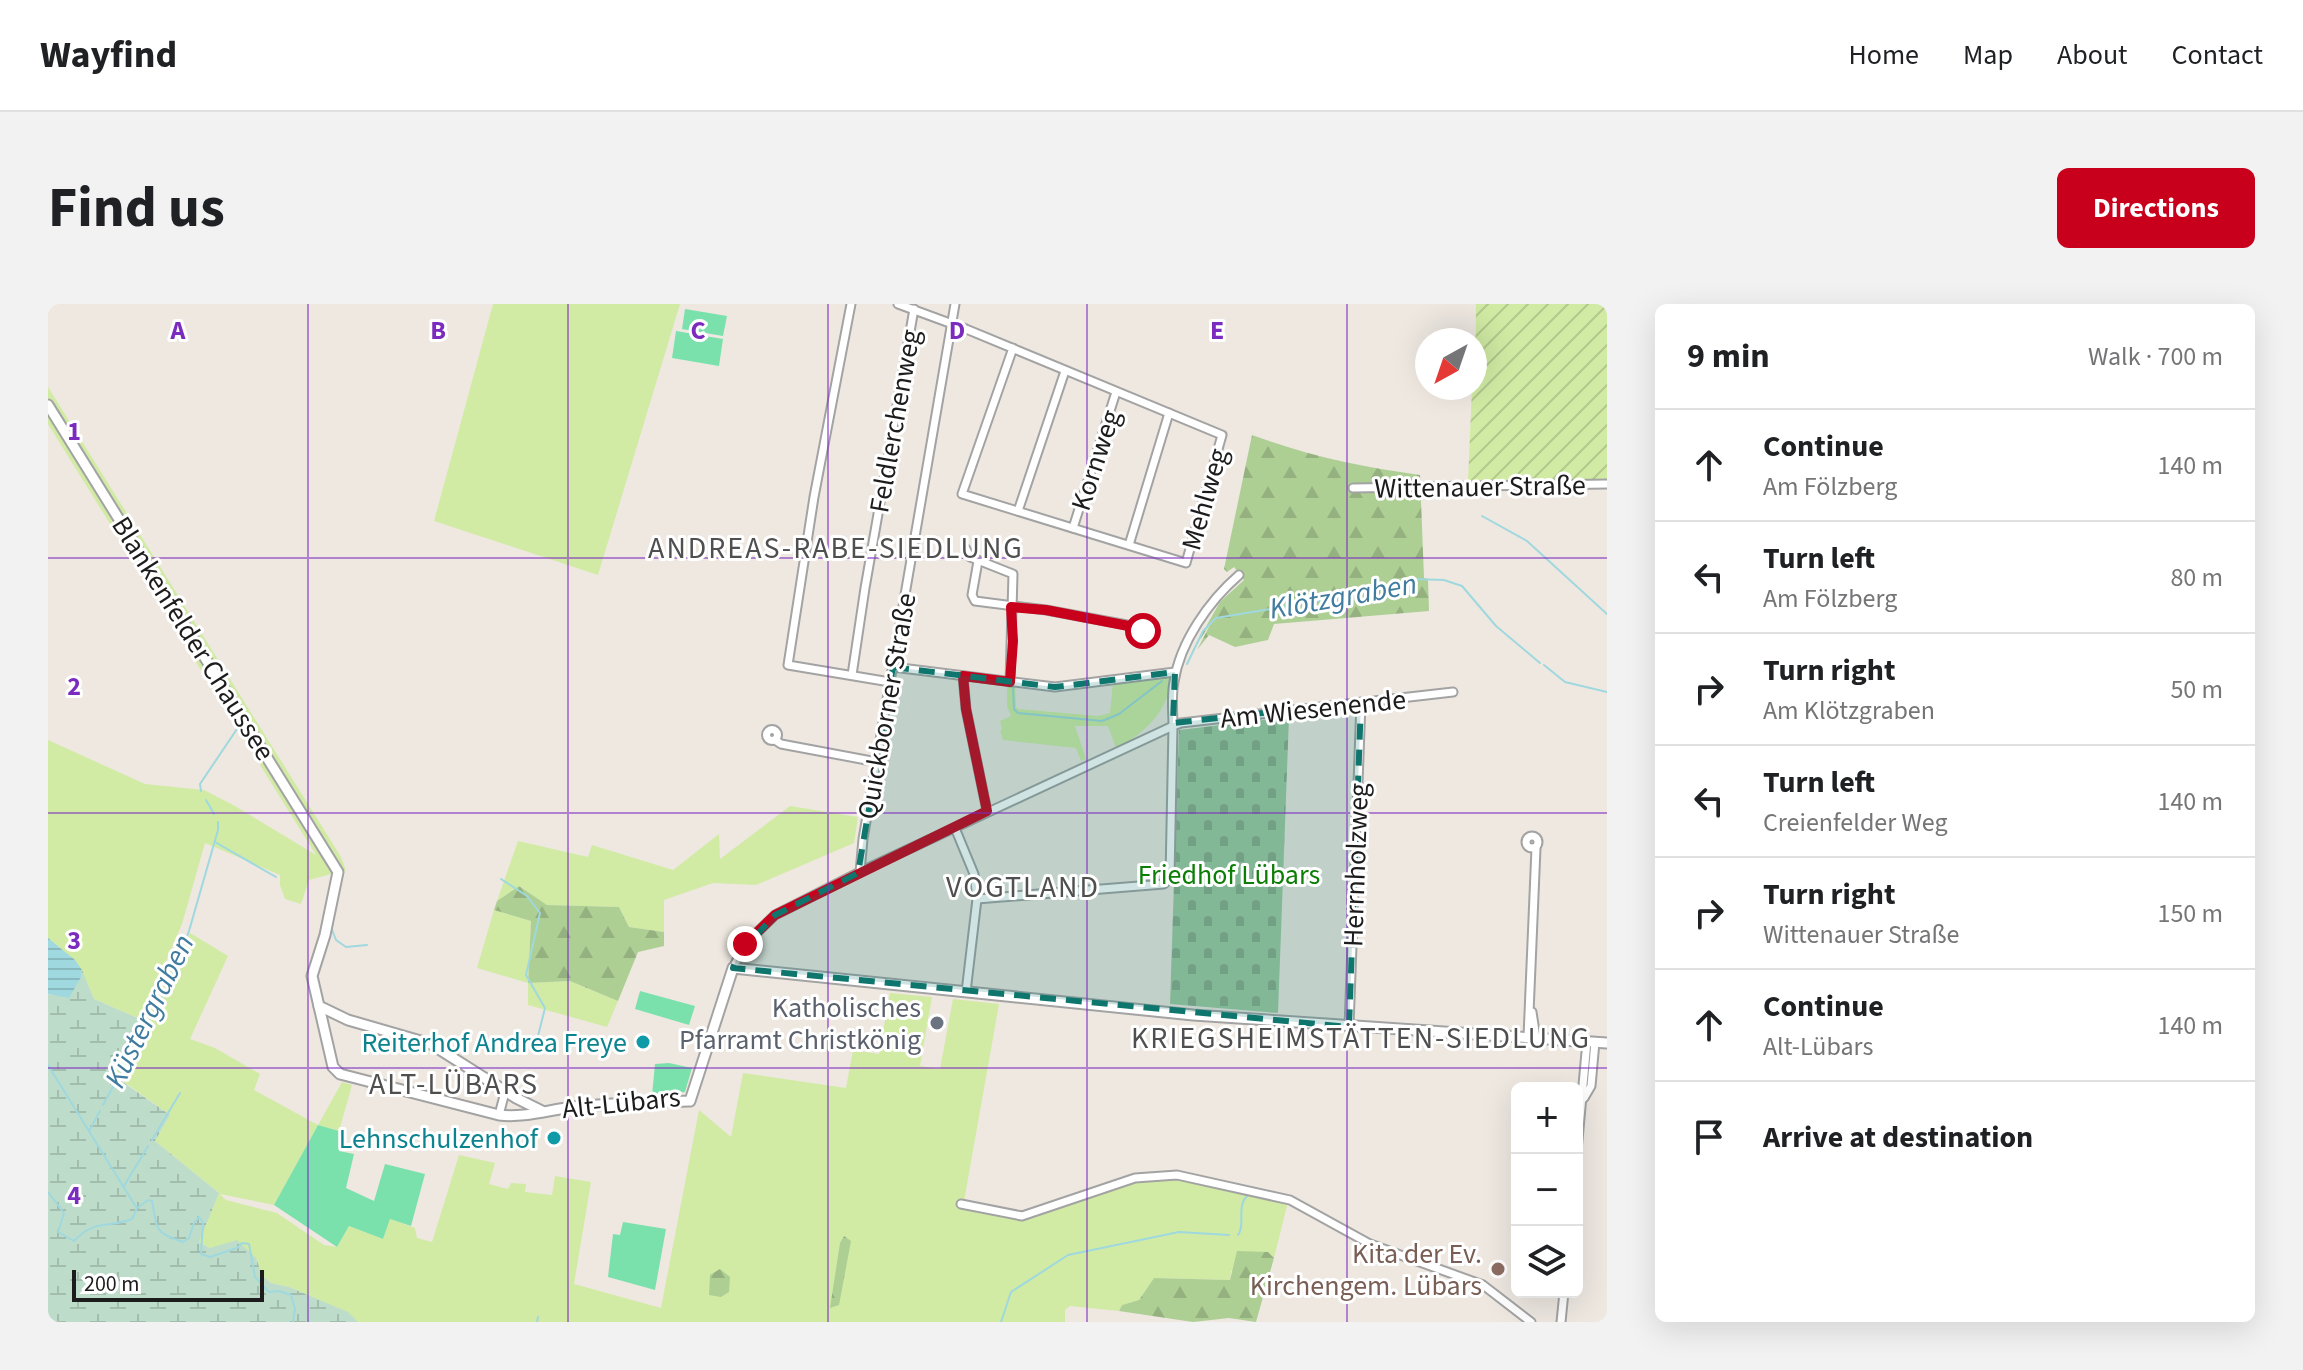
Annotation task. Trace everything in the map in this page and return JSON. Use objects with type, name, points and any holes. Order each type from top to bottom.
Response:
[{"type":"street","points":[[851,304],[814,497],[788,665],[890,682]]},
{"type":"street","points":[[898,304],[1013,348],[1169,413],[1129,545],[962,494],[1013,348]]},
{"type":"street","name":"Quickborner Straße","points":[[860,872],[955,304]]},
{"type":"street","name":"Feldlerchenweg","points":[[852,675],[914,309]]},
{"type":"street","points":[[1018,511],[1065,371]]},
{"type":"street","name":"Kornweg","points":[[1073,528],[1116,392]]},
{"type":"street","name":"Blankenfelder Chaussee","points":[[48,405],[338,872]]},
{"type":"street","name":"Mehlweg","points":[[1129,545],[1186,563],[1222,435],[1169,413]]},
{"type":"street","name":"Wittenauer Straße","points":[[1353,488],[1607,484]]},
{"type":"street","points":[[966,549],[970,557],[1013,574],[1010,682]]},
{"type":"street","points":[[978,561],[975,601],[1046,610],[1133,627]]},
{"type":"street","points":[[977,899],[1164,884],[1170,877],[1175,672],[1211,602],[1239,575]]},
{"type":"street","points":[[893,667],[1055,687],[1175,672]]},
{"type":"street","points":[[963,676],[966,709],[987,811]]},
{"type":"street","name":"Am Wiesenende","points":[[1173,726],[1453,692]]},
{"type":"street","name":"Herrnholzweg","points":[[1349,1027],[1361,702]]},
{"type":"street","points":[[860,872],[1173,726]]},
{"type":"street","points":[[775,740],[788,746],[877,762]]},
{"type":"street","points":[[955,828],[974,874],[977,899],[966,992]]},
{"type":"street","points":[[1532,1038],[1536,848]]},
{"type":"street","name":"Alt-Lübars","points":[[338,872],[325,935],[312,976],[333,1067],[340,1074],[517,1117],[542,1111],[608,1104],[690,1101],[733,968],[745,944],[775,915],[860,872]]},
{"type":"street","points":[[733,968],[1141,1010],[1607,1043]]},
{"type":"street","name":"Alt-Lübars","points":[[319,1006],[348,1020],[431,1044],[505,1092],[542,1111]]},
{"type":"street","points":[[1583,1099],[1591,1086],[1591,1042]]},
{"type":"street","points":[[499,1115],[505,1092]]},
{"type":"street","points":[[961,1204],[1022,1216],[1135,1178],[1177,1175],[1290,1200],[1370,1244],[1483,1285],[1531,1322]]},
{"type":"street","points":[[1561,1322],[1563,1298]]},
{"type":"highlighted area","points":[[893,667],[1055,687],[1175,672],[1173,723],[1361,702],[1349,1027],[733,968],[738,955],[775,915],[858,873]]},
{"type":"green space","points":[[493,304],[680,304],[598,575],[434,521]]},
{"type":"green space","points":[[1476,304],[1607,304],[1607,479],[1468,481],[1471,400],[1487,400],[1487,328],[1476,328]]},
{"type":"green space","points":[[685,309],[727,316],[723,336],[682,329]]},
{"type":"green space","points":[[676,331],[723,339],[719,366],[672,358]]},
{"type":"green space","points":[[48,387],[341,857],[346,870],[309,880],[301,904],[285,899],[280,875],[205,843],[182,924],[141,1019],[145,1021],[190,933],[228,956],[190,1039],[215,1048],[260,1074],[254,1090],[318,1125],[274,1205],[220,1194],[226,1200],[277,1213],[324,1245],[337,1247],[349,1226],[383,1239],[390,1219],[415,1228],[417,1238],[432,1242],[459,1155],[495,1163],[489,1184],[508,1189],[511,1183],[526,1184],[525,1192],[552,1195],[555,1176],[591,1182],[574,1284],[661,1308],[699,1110],[731,1137],[743,1073],[846,1088],[853,1050],[879,1054],[890,993],[932,997],[920,1066],[940,1069],[953,999],[999,1004],[963,1207],[1017,1218],[1135,1181],[1176,1178],[1288,1202],[1274,1258],[1268,1252],[1231,1271],[1230,1280],[1154,1278],[1139,1300],[1122,1305],[1119,1311],[1070,1306],[1065,1310],[1065,1322],[358,1322],[347,1312],[289,1287],[271,1283],[262,1275],[256,1258],[210,1248],[198,1241],[219,1193],[155,1141],[170,1115],[110,1072],[140,1019],[94,999],[76,964],[48,938],[48,740],[145,784],[204,790],[316,855],[48,424]]},
{"type":"green space","points":[[1252,435],[1335,460],[1420,475],[1424,578],[1428,579],[1429,611],[1274,624],[1268,640],[1235,647],[1209,635],[1197,650],[1211,623],[1191,653],[1220,602],[1244,580],[1234,567],[1227,572],[1224,569]]},
{"type":"green space","points":[[1170,675],[1166,699],[1154,719],[1137,735],[1116,748],[1108,726],[1075,726],[1086,759],[1081,761],[1076,748],[1003,740],[1000,721],[1011,716],[1007,706],[1007,683],[1015,684],[1018,709],[1098,716],[1110,713],[1113,682]]},
{"type":"green space","name":"Friedhof Lübars","points":[[1289,717],[1278,1013],[1170,1004],[1179,730]]},
{"type":"green space","points":[[790,806],[858,817],[854,843],[756,885],[713,883],[664,900],[664,932],[629,927],[619,907],[547,905],[519,886],[497,901],[518,841],[588,857],[592,845],[673,870],[719,834],[720,859]]},
{"type":"green space","points":[[519,886],[547,905],[619,907],[629,927],[664,932],[664,946],[638,952],[618,1001],[570,981],[528,983],[531,921],[494,910],[497,901]]},
{"type":"green space","points":[[494,910],[531,921],[528,983],[477,968]]},
{"type":"green space","points":[[82,970],[94,999],[140,1019],[110,1073],[170,1115],[155,1141],[219,1193],[199,1242],[210,1248],[237,1240],[256,1258],[262,1275],[271,1283],[289,1287],[348,1312],[358,1322],[48,1322],[48,994],[52,995],[81,977]]},
{"type":"green space","points":[[570,981],[618,1001],[607,1027],[528,1005],[528,983]]},
{"type":"green space","points":[[640,991],[695,1006],[689,1025],[635,1009]]},
{"type":"green space","points":[[669,1063],[692,1068],[685,1092],[652,1095],[655,1064]]},
{"type":"green space","points":[[342,1082],[352,1085],[339,1131],[318,1125]]},
{"type":"green space","points":[[318,1125],[339,1131],[339,1151],[354,1154],[346,1188],[374,1201],[385,1164],[425,1174],[411,1226],[390,1219],[383,1239],[349,1226],[337,1247],[274,1205]]},
{"type":"green space","points":[[623,1222],[666,1229],[655,1290],[608,1277],[613,1234],[620,1235]]},
{"type":"green space","points":[[844,1236],[851,1241],[839,1305],[830,1308],[840,1243]]},
{"type":"green space","points":[[1237,1251],[1268,1252],[1274,1258],[1256,1322],[1229,1318],[1193,1322],[1119,1311],[1122,1305],[1139,1300],[1154,1278],[1230,1280]]},
{"type":"green space","points":[[720,1269],[730,1277],[729,1292],[721,1297],[709,1295],[710,1275]]},
{"type":"water","points":[[48,938],[75,960],[82,970],[69,998],[48,994]]},
{"type":"waterway","name":"Klötzgraben","points":[[1482,516],[1527,541],[1607,614]]},
{"type":"waterway","name":"Klötzgraben","points":[[1187,664],[1203,631],[1216,618],[1361,594],[1413,579],[1444,580],[1462,586],[1496,626],[1540,663]]},
{"type":"waterway","name":"Klötzgraben","points":[[1544,665],[1565,682],[1607,692]]},
{"type":"waterway","name":"Klötzgraben","points":[[1013,687],[1014,709],[1018,713],[1102,721],[1119,714],[1162,681]]},
{"type":"waterway","name":"Küstergraben","points":[[201,791],[200,784],[239,726]]},
{"type":"waterway","name":"Küstergraben","points":[[206,800],[214,814]]},
{"type":"waterway","name":"Küstergraben","points":[[103,1105],[169,984],[189,931],[218,822]]},
{"type":"waterway","points":[[215,842],[276,877]]},
{"type":"waterway","points":[[501,879],[527,896],[540,913],[526,975],[545,1008],[535,1048]]},
{"type":"waterway","points":[[331,927],[336,940],[346,947],[367,945]]},
{"type":"waterway","points":[[48,1065],[136,1207]]},
{"type":"waterway","points":[[152,1140],[180,1093]]},
{"type":"waterway","name":"Küstergraben","points":[[89,1131],[100,1111]]},
{"type":"waterway","points":[[124,1186],[148,1146]]},
{"type":"waterway","points":[[48,1192],[64,1213],[58,1232],[74,1241],[89,1229],[132,1219],[137,1208],[148,1200],[152,1201],[158,1229],[183,1242],[189,1238],[199,1217],[203,1222],[201,1254],[210,1257],[237,1248],[242,1243],[249,1244],[255,1277],[269,1292],[291,1295],[295,1309],[293,1322]]},
{"type":"waterway","points":[[1238,1235],[1242,1205],[1247,1196]]},
{"type":"waterway","points":[[1001,1322],[1011,1292],[1068,1255],[1179,1232],[1229,1235]]},
{"type":"waterway","points":[[537,1322],[538,1317]]},
{"type":"place","name":"Katholisches Pfarramt Christkönig","points":[[937,1023]]},
{"type":"place","name":"Reiterhof Andrea Freye","points":[[643,1042]]},
{"type":"place","name":"Lehnschulzenhof","points":[[554,1138]]},
{"type":"place","name":"Kita der Ev. Kirchengem. Lübars","points":[[1498,1269]]},
{"type":"district","name":"ANDREAS-RABE-SIEDLUNG","points":[[836,548]]},
{"type":"district","name":"VOGTLAND","points":[[1023,887]]},
{"type":"district","name":"KRIEGSHEIMSTÄTTEN-SIEDLUNG","points":[[1361,1038]]},
{"type":"district","name":"ALT-LÜBARS","points":[[454,1084]]},
{"type":"route","points":[[745,944],[775,915],[987,811],[966,709],[963,676],[1010,682],[1013,641],[1011,607],[1087,617],[1143,631]]}]
